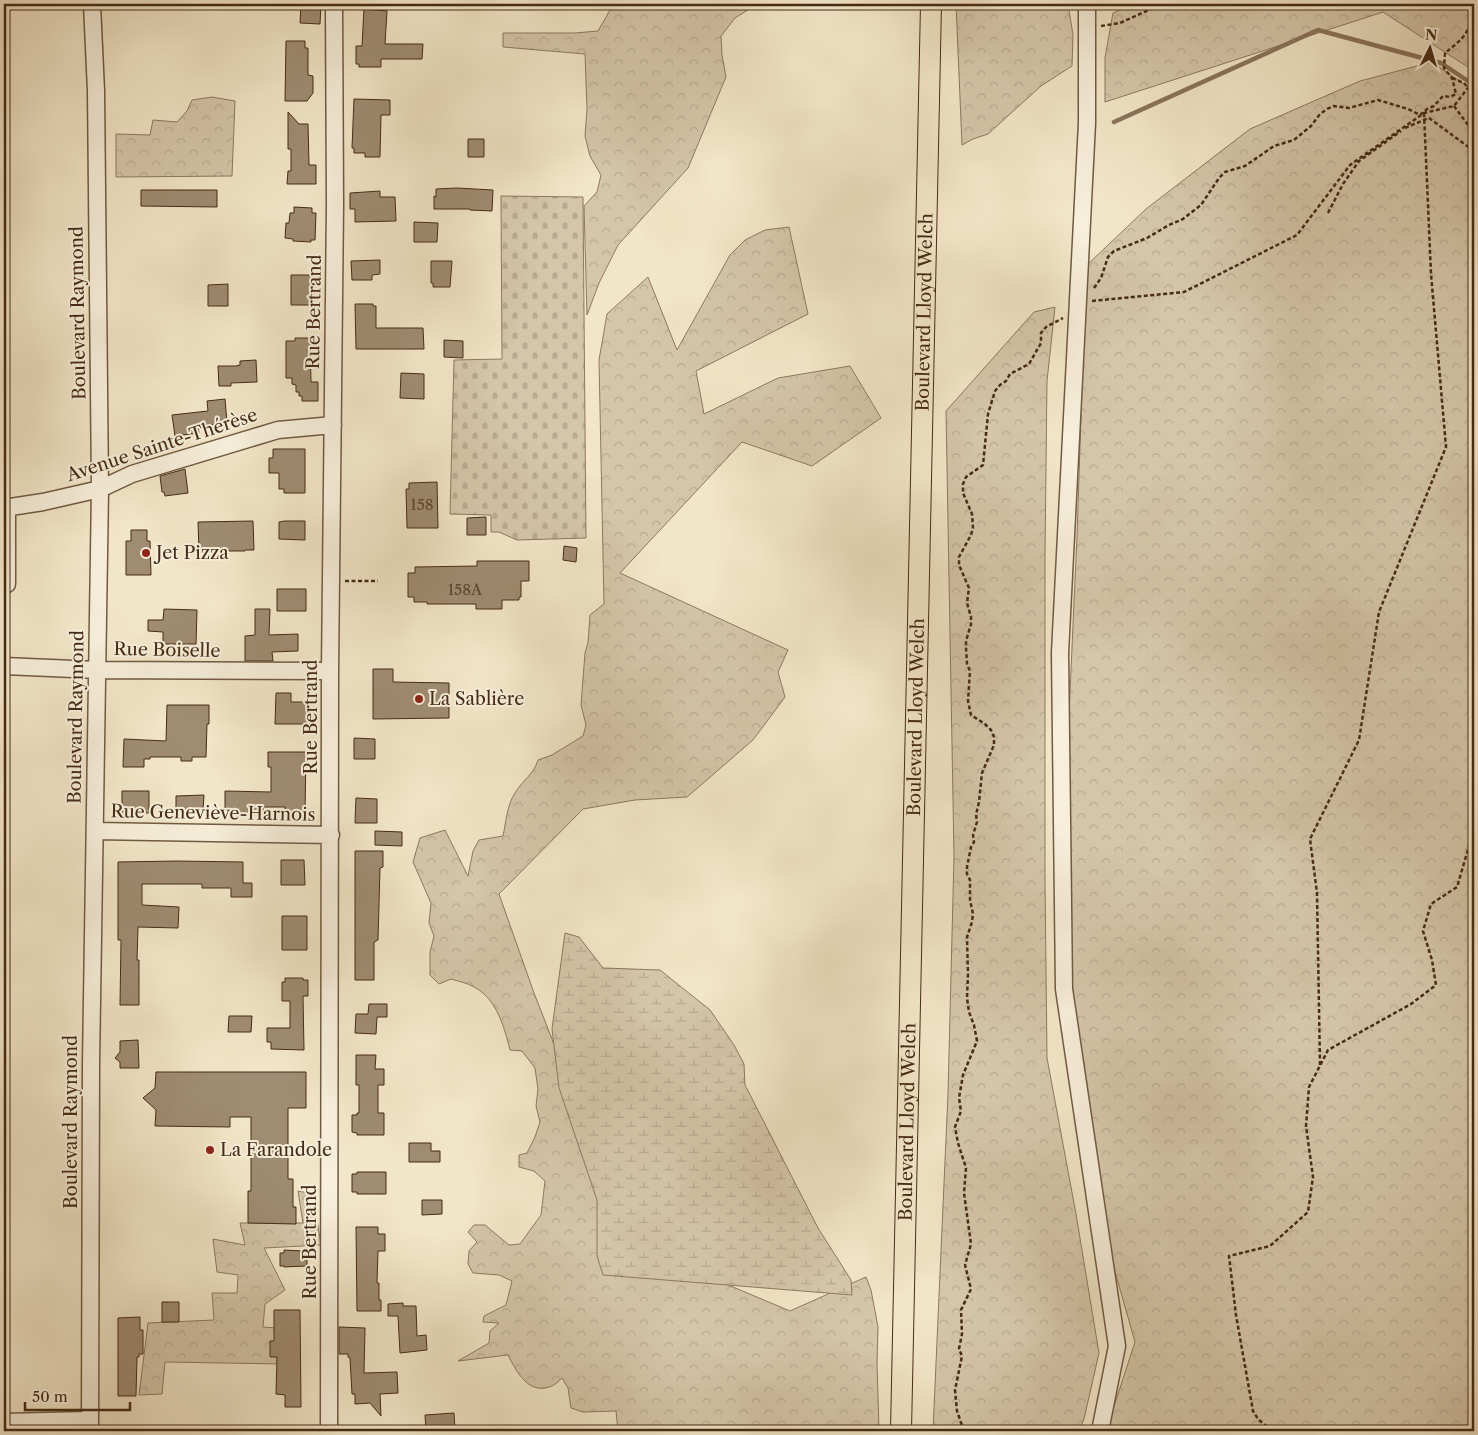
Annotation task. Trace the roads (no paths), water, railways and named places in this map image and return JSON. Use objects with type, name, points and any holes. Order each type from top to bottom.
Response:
[{"type":"main road","name":"Boulevard Lloyd Welch","points":[[901,1431],[930,4]]},
{"type":"street","name":"Boulevard Raymond","points":[[90,1426],[91,1064],[100,489],[96,90],[92,4]]},
{"type":"street","name":"Rue Bertrand","points":[[329,1431],[330,671],[336,205],[334,4]]},
{"type":"street","points":[[1087,4],[1087,123],[1076,303],[1060,653],[1064,989],[1117,1346],[1100,1431]]},
{"type":"street","name":"Avenue Sainte-Thérèse","points":[[5,507],[42,502],[100,489],[132,474],[278,430],[332,425]]},
{"type":"street","points":[[5,507],[7,584]]},
{"type":"street","name":"Rue Boiselle","points":[[4,666],[97,670],[330,671]]},
{"type":"street","name":"Rue Geneviève-Harnois","points":[[95,832],[331,835]]},
{"type":"street","points":[[6,1425],[90,1426]]},
{"type":"waterway","points":[[1114,122],[1318,30],[1441,63],[1474,85]]},
{"type":"place","name":"Jet Pizza","points":[[146,553]]},
{"type":"place","name":"La Sablière","points":[[419,699]]},
{"type":"place","name":"La Farandole","points":[[210,1150]]}]
